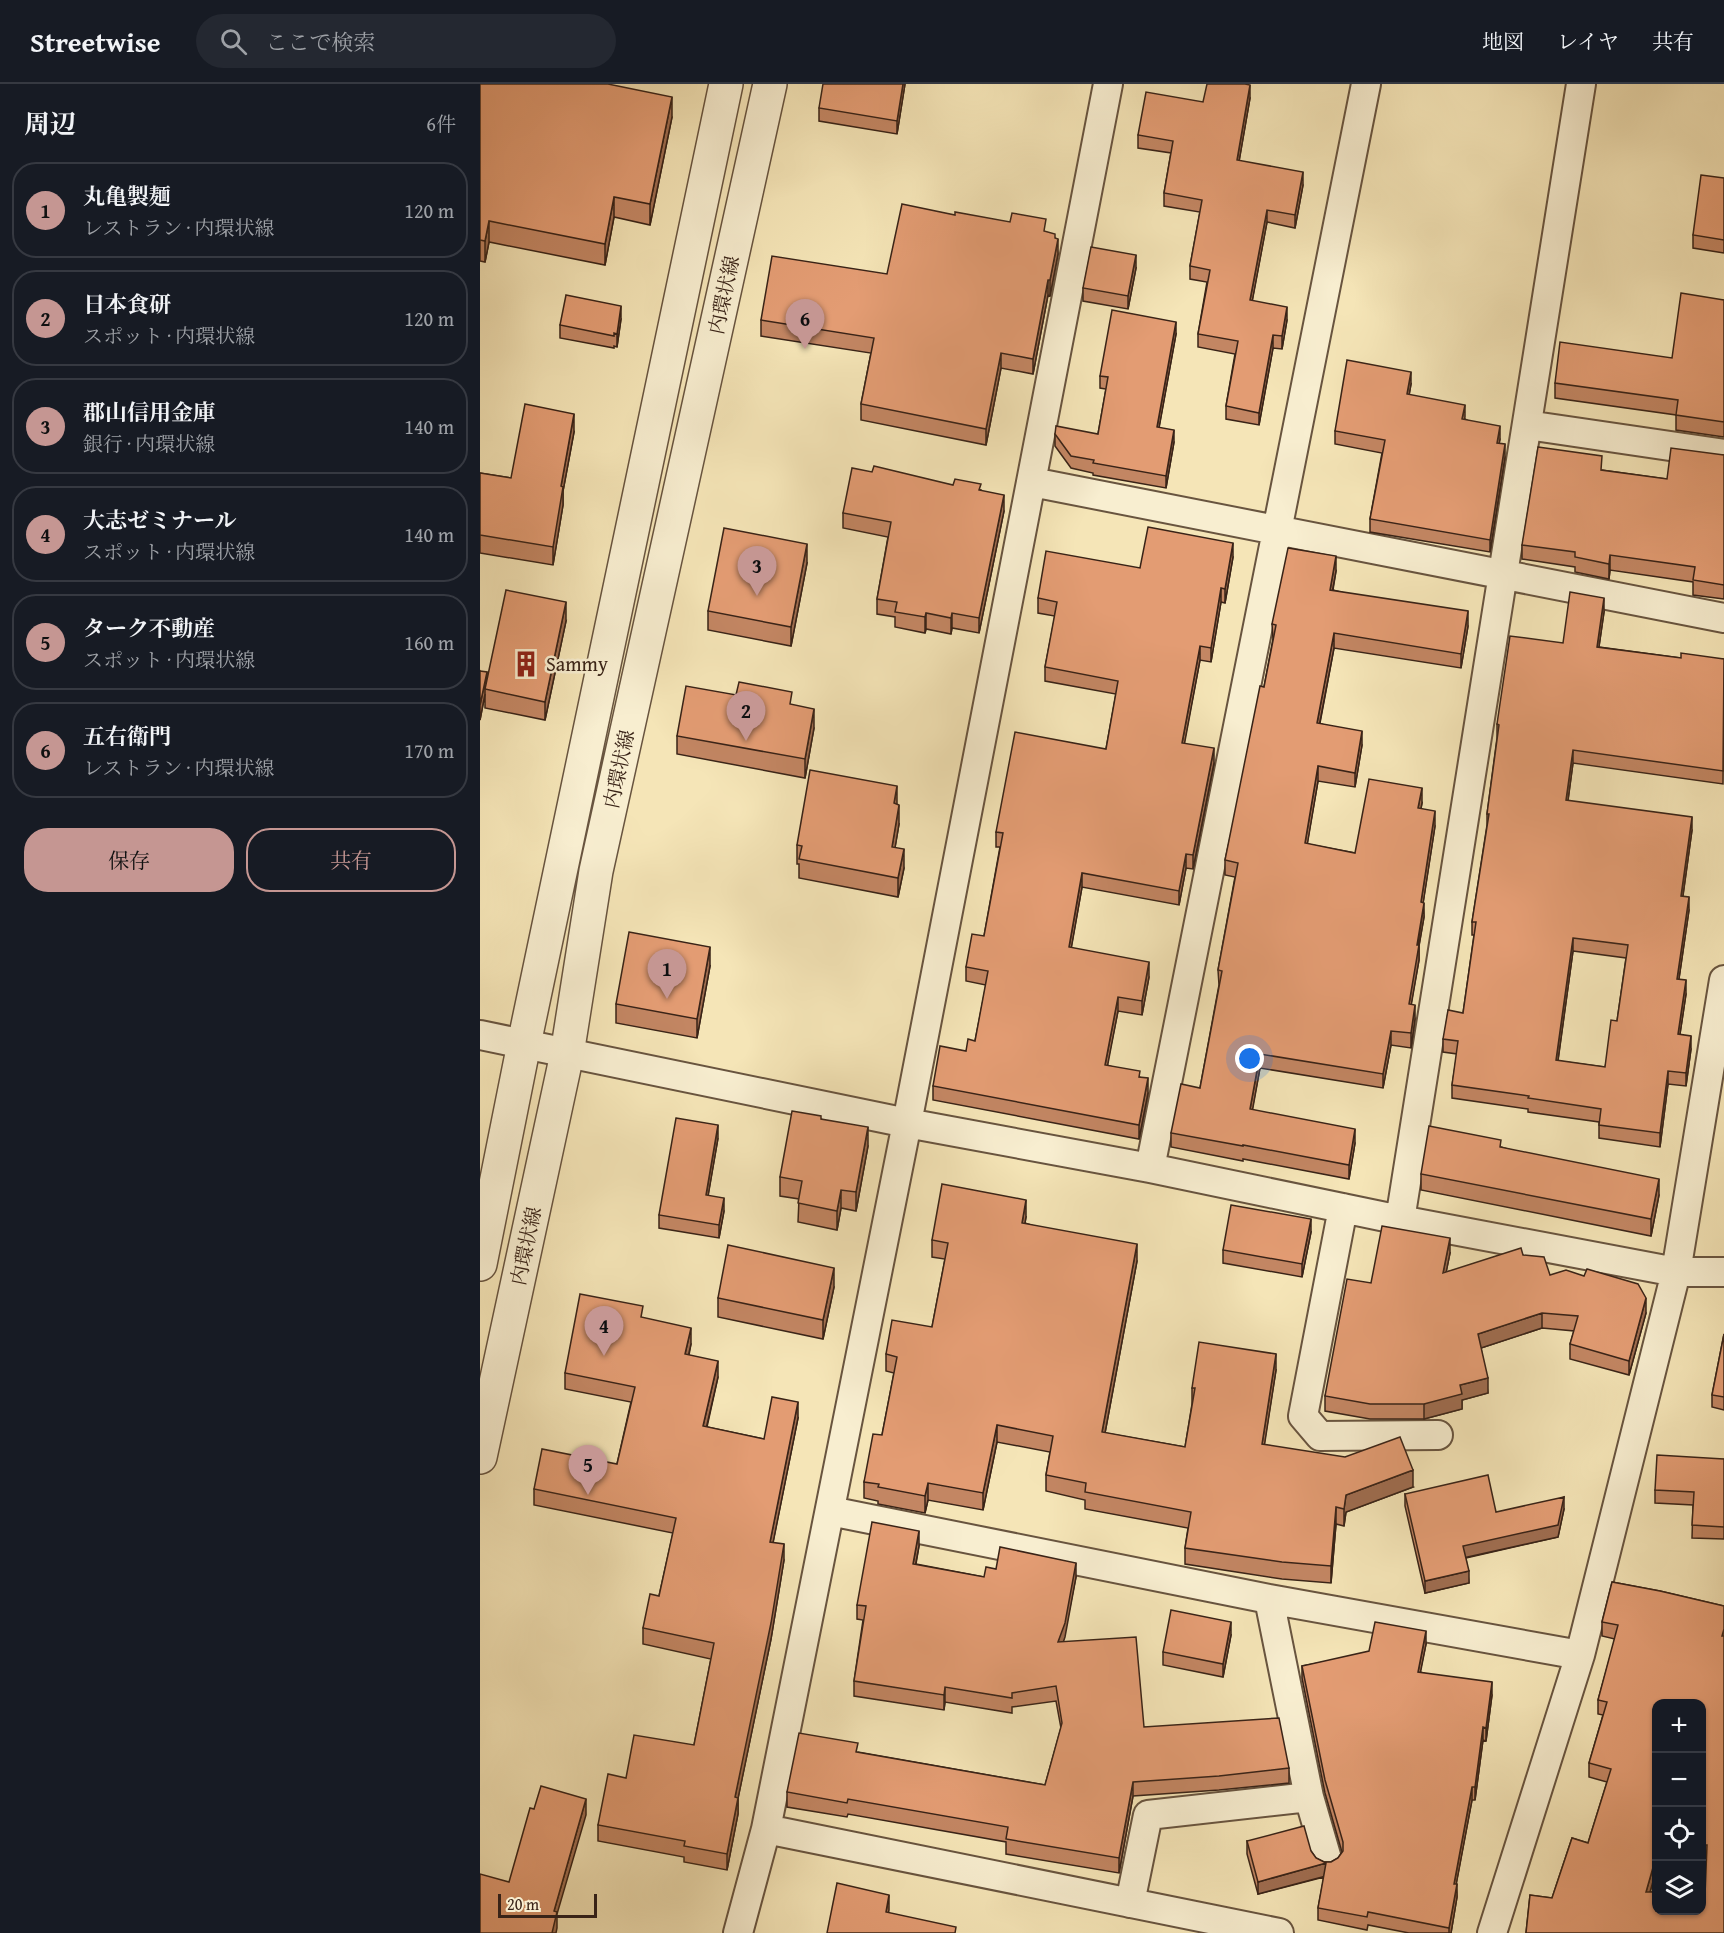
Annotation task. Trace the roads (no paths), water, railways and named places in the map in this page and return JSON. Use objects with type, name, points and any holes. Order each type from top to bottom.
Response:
[{"type":"street","name":"内環状線","points":[[480,1263],[726,84]]},
{"type":"street","name":"内環状線","points":[[480,1457],[567,1054],[596,871],[770,84]]},
{"type":"street","points":[[738,1933],[766,1829],[908,1124],[1108,84]]},
{"type":"street","points":[[1150,1168],[1366,84]]},
{"type":"street","points":[[1400,1220],[1581,84]]},
{"type":"street","points":[[1527,425],[1724,454]]},
{"type":"street","points":[[1032,482],[1724,618]]},
{"type":"street","points":[[1492,1933],[1580,1655],[1676,1272],[1724,980]]},
{"type":"street","points":[[480,1035],[908,1124],[1150,1168],[1400,1220],[1676,1272],[1724,1272]]},
{"type":"street","points":[[1343,1208],[1303,1416],[1320,1436],[1438,1435]]},
{"type":"street","points":[[830,1511],[1269,1599],[1580,1655]]},
{"type":"street","points":[[1269,1599],[1309,1797],[1327,1859]]},
{"type":"street","points":[[1130,1903],[1148,1815],[1309,1797]]},
{"type":"street","points":[[766,1829],[1279,1933]]},
{"type":"place","name":"五右衛門","points":[[805,349]]},
{"type":"place","name":"郡山信用金庫","points":[[757,596]]},
{"type":"place","name":"Sammy","points":[[526,664]]},
{"type":"place","name":"日本食研","points":[[746,741]]},
{"type":"place","name":"丸亀製麺","points":[[667,999]]},
{"type":"place","name":"大志ゼミナール","points":[[604,1356]]},
{"type":"place","name":"ターク不動産","points":[[588,1495]]}]
